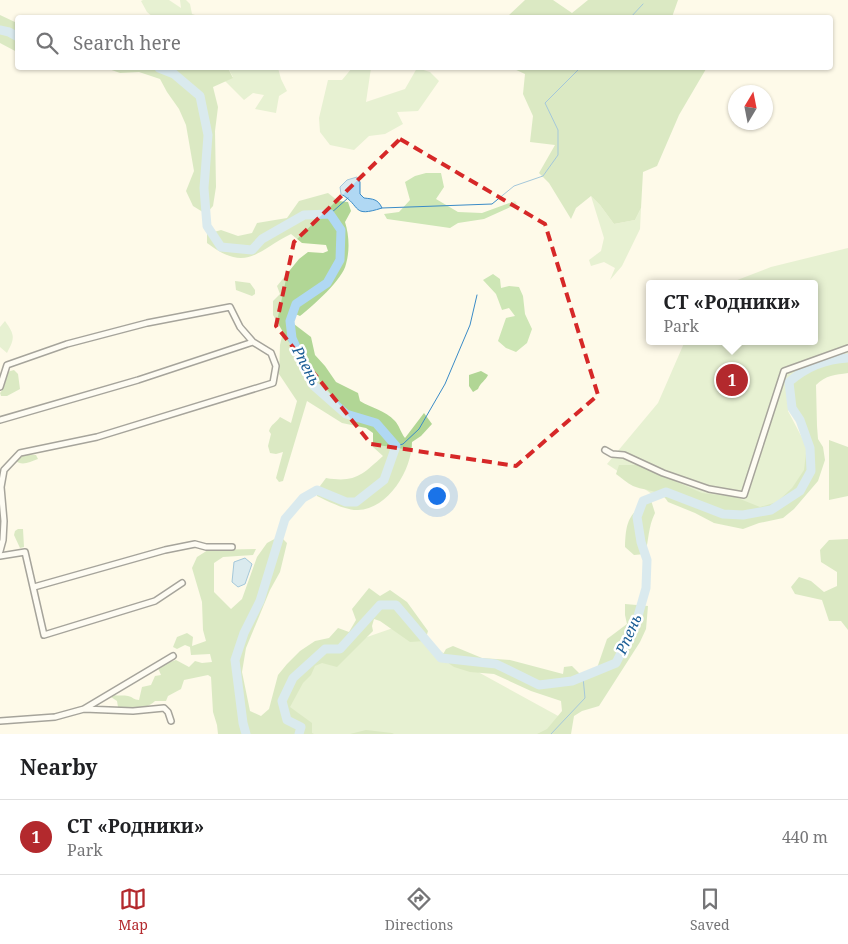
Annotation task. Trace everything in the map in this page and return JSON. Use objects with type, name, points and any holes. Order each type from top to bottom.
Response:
[{"type":"street","points":[[0,387],[7,365],[67,344],[147,323],[230,307],[240,327],[253,342],[271,353],[276,366],[273,383],[97,437],[20,453],[4,470],[1,488],[4,521],[3,540],[0,551]]},
{"type":"street","points":[[0,420],[138,380],[253,342]]},
{"type":"street","points":[[605,450],[612,454],[624,455],[662,473],[709,489],[744,495],[784,371],[848,348]]},
{"type":"street","points":[[0,531],[3,540]]},
{"type":"street","points":[[34,587],[165,550],[195,544],[206,547],[232,547]]},
{"type":"street","points":[[0,556],[26,552],[44,635],[155,601],[182,583]]},
{"type":"street","points":[[0,722],[55,718],[84,709],[173,656]]},
{"type":"street","points":[[84,709],[133,711],[164,708],[168,712],[171,721]]},
{"type":"highlighted area","points":[[400,139],[545,224],[598,395],[516,466],[371,444],[276,326],[294,242]]},
{"type":"green space","points":[[169,0],[181,8],[180,0],[186,0],[190,4],[192,14],[195,15],[151,15],[141,1]]},
{"type":"green space","points":[[525,0],[553,0],[572,13],[588,0],[678,0],[673,15],[509,15]]},
{"type":"green space","points":[[0,15],[15,22],[15,51],[0,43]]},
{"type":"green space","points":[[112,70],[229,70],[233,78],[213,87],[218,107],[215,131],[216,187],[213,206],[206,214],[193,206],[186,191],[194,171],[186,125],[179,109],[160,79],[139,72],[120,73]]},
{"type":"green space","points":[[229,70],[279,70],[287,91],[279,96],[276,113],[255,109],[264,95],[253,93],[244,100],[225,81],[233,77]]},
{"type":"green space","points":[[350,70],[371,70],[366,102],[405,89],[416,70],[430,72],[439,81],[418,111],[397,112],[403,124],[385,134],[369,136],[354,150],[330,145],[320,132],[319,118],[328,80],[342,80]]},
{"type":"green space","points":[[516,70],[705,70],[679,115],[657,166],[643,172],[641,208],[635,220],[614,224],[591,196],[576,208],[571,219],[549,183],[539,173],[555,145],[530,142],[533,116],[523,94],[525,74]]},
{"type":"green space","points":[[426,173],[441,173],[444,187],[436,199],[458,212],[482,213],[515,201],[517,204],[484,219],[458,223],[450,228],[387,219],[384,214],[399,212],[410,200],[405,182],[415,176]]},
{"type":"green space","points":[[328,193],[338,201],[348,202],[351,211],[345,222],[348,243],[346,264],[344,270],[327,292],[300,316],[293,313],[290,321],[311,337],[315,355],[336,382],[358,393],[360,401],[391,417],[405,438],[424,413],[432,424],[421,436],[412,442],[408,464],[396,486],[379,503],[369,508],[358,510],[331,503],[317,496],[317,490],[326,478],[344,479],[358,476],[383,456],[373,447],[373,433],[366,428],[342,423],[307,401],[283,481],[279,482],[276,478],[283,452],[270,453],[268,446],[271,427],[280,417],[291,423],[297,401],[279,374],[280,345],[283,332],[273,315],[273,301],[280,294],[277,286],[299,259],[308,252],[323,253],[328,251],[326,245],[302,243],[291,234],[259,253],[242,258],[232,257],[207,243],[207,234],[221,230],[238,236],[252,233],[257,223],[287,218],[299,201]]},
{"type":"green space","points":[[591,196],[614,224],[635,220],[641,208],[640,229],[622,266],[610,280],[615,268],[604,262],[591,266],[589,260],[601,251],[604,238]]},
{"type":"green space","points":[[848,248],[848,364],[792,385],[788,411],[809,451],[806,474],[791,498],[765,513],[665,493],[652,494],[607,464],[658,403],[683,345],[818,345],[818,280],[737,280],[771,267]]},
{"type":"green space","points":[[493,274],[500,279],[501,288],[509,286],[519,287],[523,296],[525,314],[532,329],[527,343],[516,352],[506,348],[498,341],[506,318],[515,316],[509,308],[502,310],[496,294],[483,280]]},
{"type":"green space","points":[[235,281],[250,283],[255,290],[255,294],[252,296],[236,290]]},
{"type":"green space","points":[[5,321],[13,337],[7,353],[0,347],[0,327]]},
{"type":"green space","points":[[836,358],[848,358],[848,373],[827,377],[816,385],[818,439],[823,447],[825,460],[818,481],[794,509],[783,518],[759,523],[743,529],[714,523],[668,502],[657,493],[633,486],[616,474],[619,465],[638,465],[702,493],[735,497],[760,507],[777,502],[792,488],[804,470],[806,454],[810,448],[800,420],[792,408],[789,382],[803,369]]},
{"type":"green space","points":[[14,370],[18,374],[20,389],[7,396],[1,396],[0,393],[5,383],[7,372]]},
{"type":"green space","points":[[481,371],[488,375],[478,389],[473,392],[469,386],[469,375]]},
{"type":"green space","points":[[829,440],[848,447],[848,496],[829,500]]},
{"type":"green space","points":[[22,454],[36,455],[38,459],[26,463],[20,463],[15,460]]},
{"type":"green space","points":[[650,497],[655,513],[651,523],[645,554],[634,555],[625,547],[626,530],[633,514]]},
{"type":"green space","points":[[18,529],[23,529],[24,547],[20,548],[14,535]]},
{"type":"green space","points":[[280,536],[287,543],[280,572],[270,590],[246,648],[242,672],[250,711],[261,716],[269,709],[278,675],[300,651],[315,641],[329,638],[338,628],[349,632],[356,620],[352,609],[369,588],[380,596],[390,590],[407,602],[428,631],[425,641],[410,642],[380,621],[374,619],[373,631],[337,667],[322,663],[315,666],[290,707],[312,723],[312,733],[314,734],[218,734],[213,712],[211,677],[208,675],[184,680],[181,689],[168,696],[166,701],[155,701],[138,709],[118,707],[117,701],[111,697],[113,695],[128,696],[139,700],[142,687],[151,685],[155,676],[161,675],[158,668],[161,665],[176,660],[189,667],[195,661],[202,663],[212,662],[210,654],[191,655],[190,647],[185,645],[177,649],[173,647],[177,637],[187,633],[193,637],[192,646],[206,641],[203,630],[202,602],[192,568],[197,557],[208,550],[256,549],[253,555],[223,557],[214,563],[214,592],[231,609],[242,599],[257,557],[267,543]]},
{"type":"green space","points":[[848,539],[848,630],[841,621],[829,621],[822,600],[795,594],[791,587],[799,577],[811,581],[824,592],[837,586],[837,572],[821,562],[820,550],[829,540]]},
{"type":"green space","points":[[625,604],[648,606],[646,629],[640,642],[599,706],[582,711],[574,716],[571,734],[537,734],[547,729],[562,711],[561,701],[531,691],[494,674],[470,672],[454,667],[441,658],[446,649],[453,646],[482,658],[510,660],[563,674],[564,667],[572,666],[583,677],[596,671],[607,639],[627,624]]},
{"type":"green space","points":[[396,627],[560,717],[556,734],[270,734],[315,655]]},
{"type":"green space","points":[[366,730],[392,733],[394,734],[350,734]]},
{"type":"water","points":[[357,177],[360,182],[360,194],[364,198],[377,201],[382,208],[365,212],[361,211],[341,194],[340,187],[347,180]]},
{"type":"water","points":[[245,558],[252,564],[245,584],[238,587],[232,582],[234,562]]},
{"type":"waterway","points":[[633,15],[643,4]]},
{"type":"waterway","name":"Рпень","points":[[0,30],[15,35]]},
{"type":"waterway","name":"Рпень","points":[[164,70],[174,74],[200,96],[208,135],[204,188],[207,226],[221,247],[252,250],[262,239],[304,215],[330,214],[341,230],[340,260],[327,283],[296,304],[290,321],[292,338],[313,385],[346,414],[376,423],[396,446],[384,480],[356,502],[346,502],[317,490],[303,498],[285,519],[260,601],[244,633],[235,660],[246,734]]},
{"type":"waterway","points":[[382,208],[492,204],[514,186],[543,176],[558,155],[558,130],[545,103],[578,70]]},
{"type":"waterway","points":[[330,214],[348,198]]},
{"type":"waterway","points":[[396,446],[403,444],[419,429],[445,384],[470,325],[477,295]]},
{"type":"waterway","name":"Рпень","points":[[299,734],[301,727],[287,720],[282,701],[293,678],[325,649],[340,649],[380,605],[396,605],[441,658],[496,664],[539,685],[572,681],[616,663],[636,623],[646,588],[647,560],[641,542],[637,517],[643,501],[666,492],[723,514],[743,515],[771,510],[800,491],[811,471],[810,448],[800,420],[792,408],[789,382],[802,372],[816,365],[831,360],[848,358]]},
{"type":"waterway","points":[[551,734],[585,698],[583,677]]},
{"type":"place","name":"СТ «Родники»","points":[[732,380]]}]
